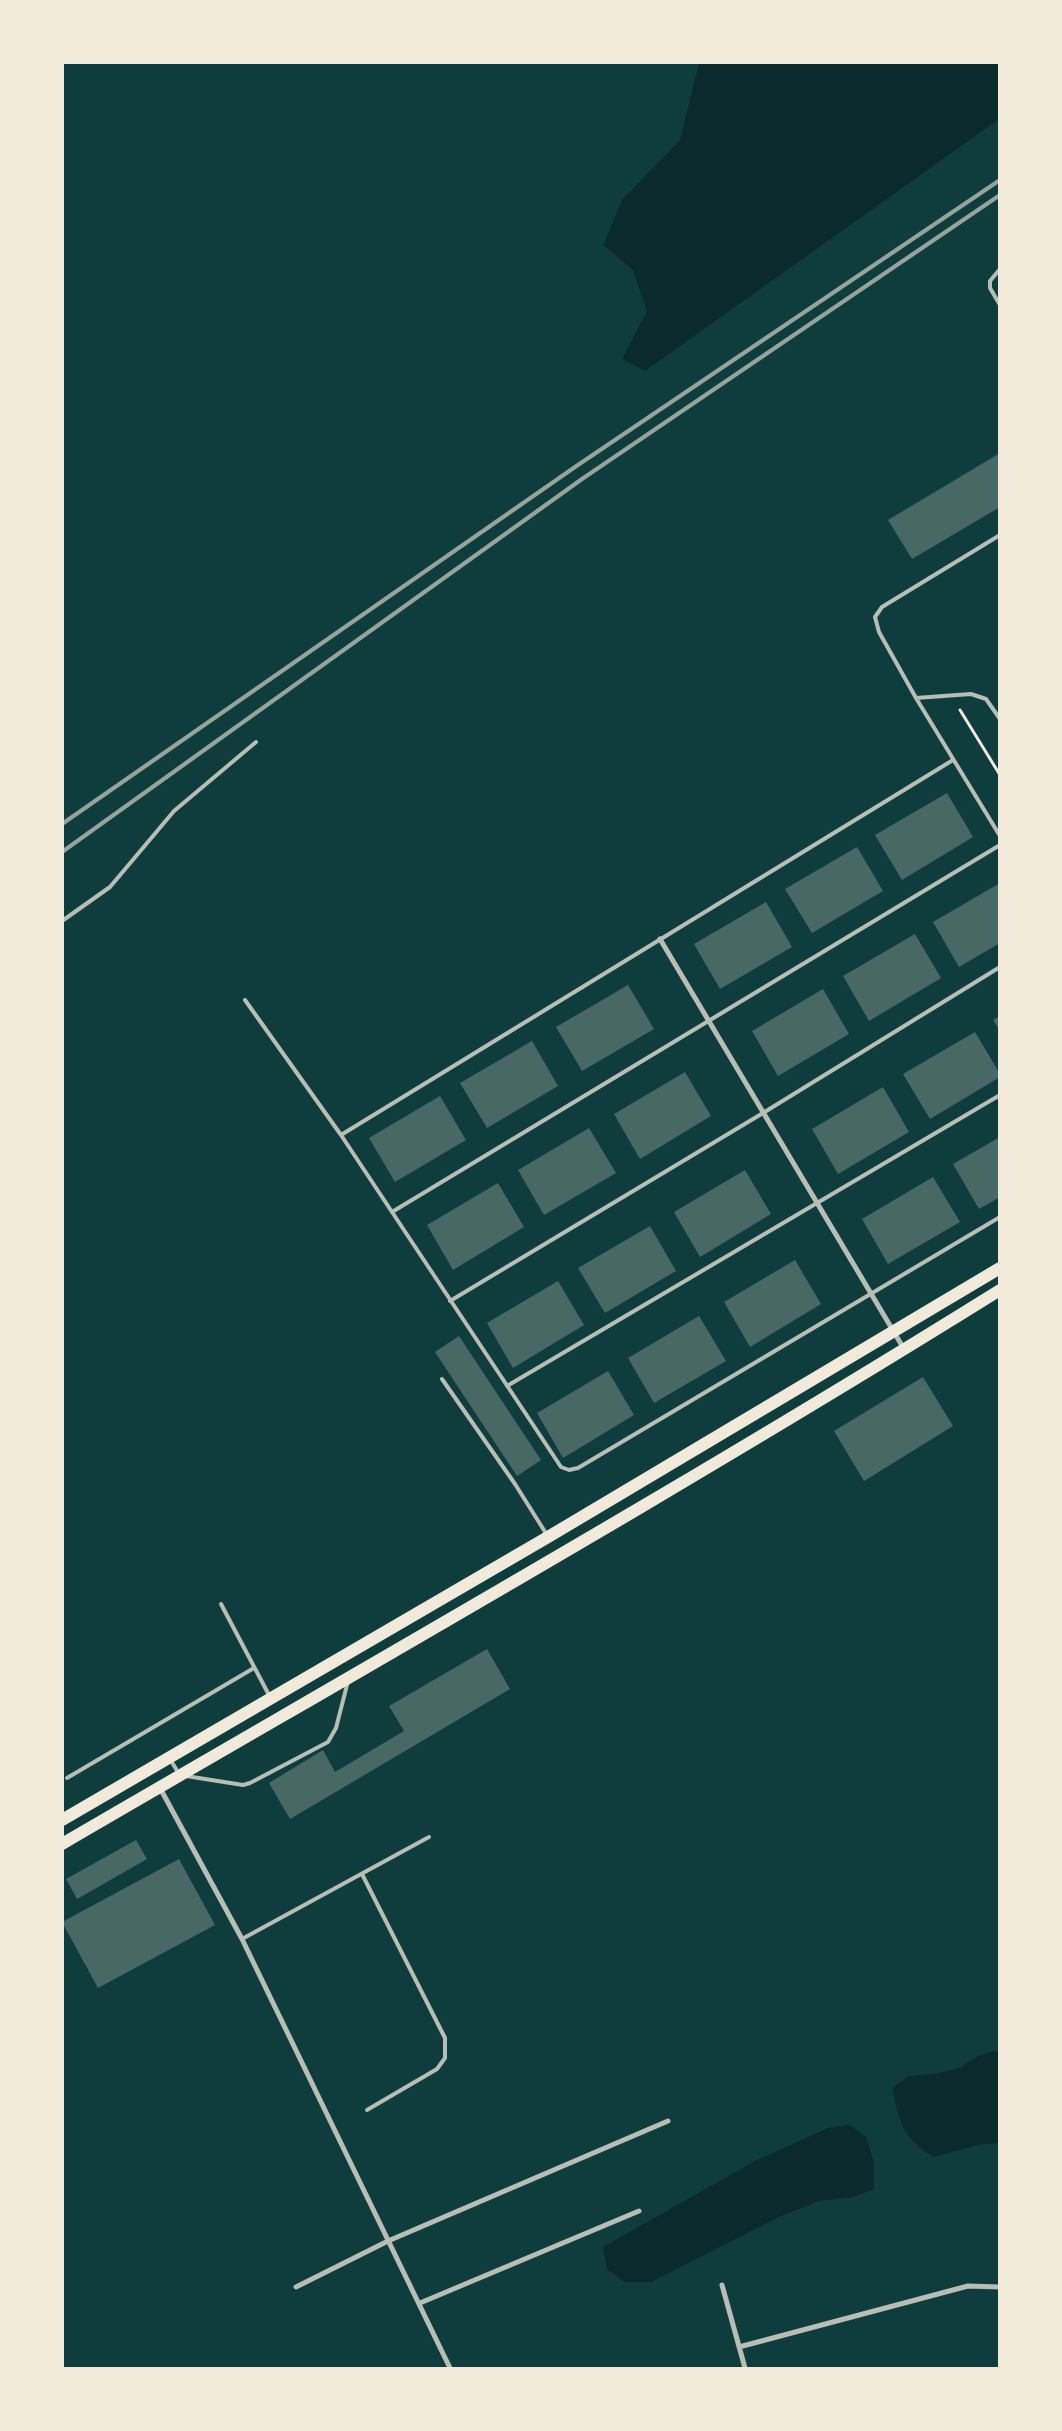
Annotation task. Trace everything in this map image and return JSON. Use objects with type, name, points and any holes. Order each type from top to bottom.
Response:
[{"type":"main road","points":[[62,1820],[548,1537],[1000,1268]]},
{"type":"main road","points":[[62,1844],[905,1349],[1000,1290]]},
{"type":"street","points":[[660,939],[905,1349]]},
{"type":"street","points":[[160,1788],[242,1939],[450,2368]]},
{"type":"street","points":[[296,2287],[388,2241],[668,2121]]},
{"type":"street","points":[[420,2303],[639,2211]]},
{"type":"street","points":[[722,2284],[745,2368]]},
{"type":"street","points":[[739,2347],[968,2286],[1000,2286]]},
{"type":"lane","points":[[1000,269],[990,281],[990,288],[1000,305]]},
{"type":"lane","points":[[1000,534],[882,607],[875,617],[879,632],[916,698],[1000,836]]},
{"type":"lane","points":[[916,698],[971,694],[986,699],[1000,719]]},
{"type":"lane","points":[[62,921],[110,887],[174,811],[256,742]]},
{"type":"lane","points":[[341,1135],[953,760]]},
{"type":"lane","points":[[392,1212],[1000,844]]},
{"type":"lane","points":[[450,1301],[763,1114],[1000,967]]},
{"type":"lane","points":[[245,1000],[341,1135],[561,1467],[569,1470],[578,1468],[1000,1217]]},
{"type":"lane","points":[[507,1386],[1000,1094]]},
{"type":"lane","points":[[442,1379],[515,1484],[548,1537]]},
{"type":"lane","points":[[221,1604],[271,1699]]},
{"type":"lane","points":[[68,1778],[254,1668]]},
{"type":"lane","points":[[169,1758],[180,1775],[243,1784],[250,1783],[328,1742],[336,1728],[349,1676]]},
{"type":"lane","points":[[242,1939],[429,1837]]},
{"type":"lane","points":[[362,1874],[445,2038],[445,2058],[437,2069],[367,2110]]},
{"type":"path","points":[[960,710],[1000,775]]},
{"type":"water","points":[[699,63],[999,63],[999,119],[645,371],[622,359],[647,311],[633,270],[603,245],[622,200],[680,140]]},
{"type":"water","points":[[994,2051],[999,2052],[999,2143],[977,2145],[934,2157],[915,2144],[900,2119],[892,2088],[909,2076],[935,2074],[960,2068],[978,2056]]},
{"type":"water","points":[[850,2125],[866,2137],[874,2162],[874,2189],[853,2197],[819,2201],[779,2217],[651,2282],[624,2282],[607,2269],[603,2247],[757,2160],[828,2128]]},
{"type":"building","points":[[1000,453],[1000,507],[912,559],[888,520]]},
{"type":"building","points":[[947,793],[973,837],[902,880],[875,835]]},
{"type":"building","points":[[857,847],[883,891],[812,933],[785,889]]},
{"type":"building","points":[[1000,883],[1000,943],[959,967],[933,922]]},
{"type":"building","points":[[766,902],[792,947],[720,989],[694,944]]},
{"type":"building","points":[[915,934],[941,978],[869,1021],[843,976]]},
{"type":"building","points":[[628,985],[654,1029],[582,1071],[556,1027]]},
{"type":"building","points":[[823,989],[849,1034],[778,1076],[752,1031]]},
{"type":"building","points":[[1000,1016],[1000,1031],[993,1020]]},
{"type":"building","points":[[975,1032],[1000,1077],[930,1119],[903,1074]]},
{"type":"building","points":[[532,1041],[558,1086],[487,1128],[460,1083]]},
{"type":"building","points":[[685,1072],[711,1116],[640,1159],[614,1114]]},
{"type":"building","points":[[883,1087],[909,1132],[838,1174],[812,1129]]},
{"type":"building","points":[[440,1096],[466,1140],[395,1182],[369,1138]]},
{"type":"building","points":[[589,1128],[616,1173],[544,1215],[518,1170]]},
{"type":"building","points":[[1000,1137],[1000,1197],[979,1209],[953,1164]]},
{"type":"building","points":[[745,1170],[771,1214],[700,1257],[674,1212]]},
{"type":"building","points":[[933,1177],[960,1222],[888,1264],[862,1219]]},
{"type":"building","points":[[498,1183],[524,1227],[453,1270],[427,1225]]},
{"type":"building","points":[[650,1226],[676,1271],[605,1313],[578,1268]]},
{"type":"building","points":[[795,1260],[821,1304],[750,1347],[724,1302]]},
{"type":"building","points":[[558,1281],[584,1325],[513,1368],[487,1323]]},
{"type":"building","points":[[699,1316],[726,1361],[654,1403],[628,1358]]},
{"type":"building","points":[[459,1336],[541,1460],[517,1476],[435,1352]]},
{"type":"building","points":[[608,1371],[634,1415],[563,1458],[537,1413]]},
{"type":"building","points":[[923,1377],[953,1426],[864,1481],[834,1431]]},
{"type":"building","points":[[487,1649],[510,1689],[290,1819],[269,1783],[323,1750],[335,1772],[404,1731],[389,1706]]},
{"type":"building","points":[[136,1840],[147,1859],[77,1899],[66,1879]]},
{"type":"building","points":[[179,1859],[215,1925],[98,1988],[62,1922]]},
{"type":"railway","points":[[62,824],[575,467],[1000,180]]},
{"type":"railway","points":[[62,852],[582,479],[1000,195]]}]
